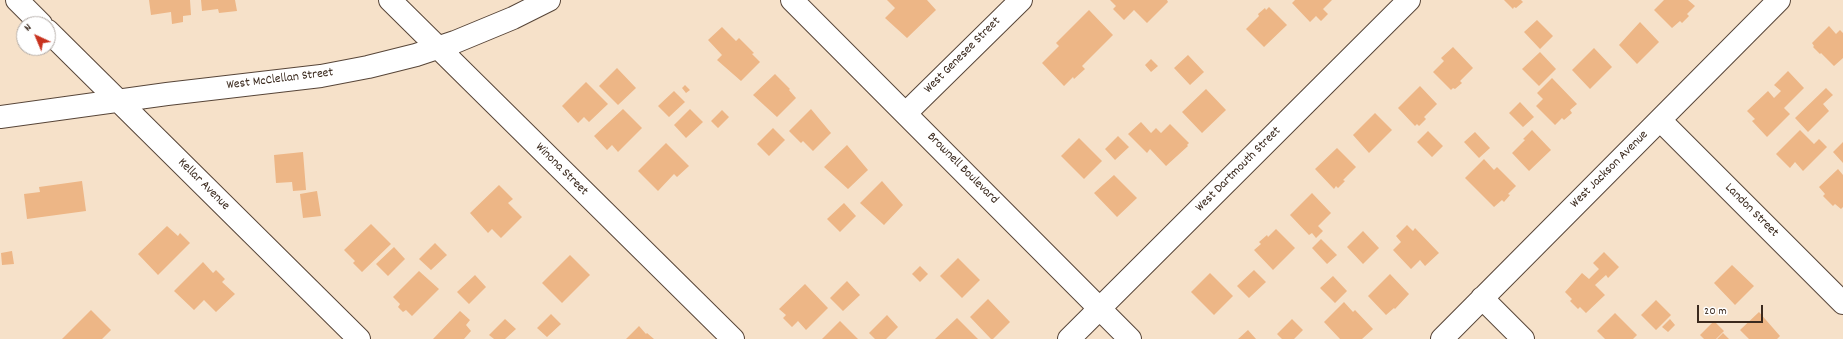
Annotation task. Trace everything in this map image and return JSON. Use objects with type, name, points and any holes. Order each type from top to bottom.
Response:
[{"type":"street","points":[[17,0],[33,16]]},
{"type":"street","name":"Winona Street","points":[[390,0],[733,339]]},
{"type":"street","name":"West McClellan Street","points":[[0,117],[118,100],[327,75],[394,61],[439,48],[512,18],[549,0]]},
{"type":"street","name":"Brownell Boulevard","points":[[792,0],[1130,339]]},
{"type":"street","name":"West Genesee Street","points":[[906,113],[1021,0]]},
{"type":"street","name":"West Dartmouth Street","points":[[1069,339],[1409,0]]},
{"type":"street","name":"West Jackson Avenue","points":[[1442,339],[1779,0]]},
{"type":"street","name":"Kellar Avenue","points":[[56,38],[359,339]]},
{"type":"street","name":"Landon Street","points":[[1660,120],[1843,303]]},
{"type":"street","points":[[1482,298],[1523,339]]},
{"type":"building","points":[[149,0],[190,0],[191,15],[183,16],[183,22],[172,24],[171,12],[151,15]]},
{"type":"building","points":[[201,0],[235,0],[237,11],[219,13],[218,9],[202,11]]},
{"type":"building","points":[[887,0],[927,0],[936,10],[907,38],[885,18],[895,8]]},
{"type":"building","points":[[1110,0],[1167,0],[1168,2],[1147,23],[1134,10],[1124,20],[1113,9],[1116,6]]},
{"type":"building","points":[[1295,0],[1332,0],[1323,9],[1328,14],[1321,21],[1316,16],[1310,22],[1292,3]]},
{"type":"building","points":[[1504,0],[1521,0],[1523,2],[1513,9]]},
{"type":"building","points":[[1664,0],[1688,0],[1695,6],[1687,14],[1689,16],[1682,23],[1680,21],[1672,28],[1654,10]]},
{"type":"building","points":[[1269,7],[1287,25],[1264,47],[1246,29],[1259,16],[1258,14],[1265,8],[1266,10]]},
{"type":"building","points":[[1089,10],[1113,35],[1082,66],[1085,69],[1074,79],[1073,77],[1064,86],[1042,63],[1059,46],[1056,43]]},
{"type":"building","points":[[1537,20],[1553,36],[1540,49],[1524,32]]},
{"type":"building","points":[[1640,22],[1659,42],[1637,64],[1619,45]]},
{"type":"building","points":[[1829,26],[1836,34],[1840,30],[1843,33],[1843,58],[1834,66],[1813,47],[1814,46],[1812,43]]},
{"type":"building","points":[[722,27],[736,41],[739,38],[754,53],[752,54],[760,62],[741,81],[717,60],[722,55],[708,40]]},
{"type":"building","points":[[1453,47],[1473,68],[1460,81],[1462,83],[1455,89],[1453,88],[1451,90],[1433,72],[1444,61],[1441,58]]},
{"type":"building","points":[[1594,48],[1612,67],[1590,89],[1572,70]]},
{"type":"building","points":[[1540,52],[1556,69],[1539,86],[1522,69]]},
{"type":"building","points":[[1188,55],[1204,72],[1190,85],[1174,68]]},
{"type":"building","points":[[1151,59],[1158,66],[1151,72],[1145,65]]},
{"type":"building","points":[[617,68],[636,88],[618,105],[599,86]]},
{"type":"building","points":[[1788,71],[1804,88],[1784,108],[1790,114],[1767,137],[1752,121],[1755,119],[1747,111],[1768,91],[1774,98],[1781,91],[1774,85]]},
{"type":"building","points":[[775,74],[790,89],[789,90],[796,98],[777,117],[753,95]]},
{"type":"building","points":[[1552,78],[1577,104],[1570,110],[1572,113],[1564,120],[1562,118],[1555,125],[1536,106],[1543,99],[1537,93]]},
{"type":"building","points":[[586,82],[608,104],[589,122],[584,117],[578,123],[562,106]]},
{"type":"building","points":[[685,85],[690,90],[686,93],[682,88]]},
{"type":"building","points":[[1420,86],[1437,104],[1424,117],[1426,119],[1419,126],[1417,124],[1415,126],[1398,108]]},
{"type":"building","points":[[1826,88],[1833,95],[1823,104],[1829,111],[1808,132],[1795,118]]},
{"type":"building","points":[[1206,89],[1226,110],[1202,133],[1182,112]]},
{"type":"building","points":[[674,91],[685,102],[669,117],[658,106]]},
{"type":"building","points":[[1520,102],[1534,117],[1523,127],[1509,113]]},
{"type":"building","points":[[623,109],[642,128],[618,152],[612,145],[607,150],[594,136]]},
{"type":"building","points":[[690,109],[703,122],[686,138],[674,125]]},
{"type":"building","points":[[811,109],[831,133],[813,151],[803,141],[801,143],[789,131]]},
{"type":"building","points":[[722,110],[729,117],[718,128],[711,121]]},
{"type":"building","points":[[1375,113],[1392,130],[1369,153],[1353,135]]},
{"type":"building","points":[[1141,122],[1151,133],[1156,128],[1161,133],[1170,124],[1189,143],[1187,145],[1188,146],[1166,166],[1150,149],[1147,153],[1128,134]]},
{"type":"building","points":[[773,128],[785,140],[769,156],[757,144]]},
{"type":"building","points":[[1532,130],[1551,150],[1529,171],[1512,153],[1525,140],[1523,139]]},
{"type":"building","points":[[1800,130],[1814,144],[1819,139],[1827,147],[1803,171],[1795,162],[1790,168],[1776,154]]},
{"type":"building","points":[[1428,131],[1443,146],[1432,157],[1417,142]]},
{"type":"building","points":[[1475,132],[1490,148],[1479,158],[1464,142]]},
{"type":"building","points":[[1118,136],[1129,147],[1115,160],[1105,149]]},
{"type":"building","points":[[1079,138],[1102,161],[1084,179],[1061,156]]},
{"type":"building","points":[[1843,142],[1843,163],[1833,152]]},
{"type":"building","points":[[666,143],[689,166],[677,177],[674,174],[658,191],[638,171]]},
{"type":"building","points":[[847,145],[868,170],[848,189],[824,167]]},
{"type":"building","points":[[1337,148],[1356,167],[1343,180],[1345,181],[1338,188],[1336,186],[1334,189],[1315,169]]},
{"type":"building","points":[[303,152],[306,190],[293,191],[292,182],[276,183],[274,155]]},
{"type":"building","points":[[1484,159],[1494,170],[1497,167],[1516,186],[1508,194],[1510,195],[1504,202],[1502,200],[1494,207],[1465,178]]},
{"type":"building","points":[[1838,169],[1843,175],[1843,207],[1841,209],[1835,204],[1833,206],[1823,196],[1825,194],[1819,187]]},
{"type":"building","points":[[1114,175],[1137,198],[1117,217],[1094,193]]},
{"type":"building","points":[[82,181],[86,211],[27,219],[24,194],[40,192],[39,187]]},
{"type":"building","points":[[882,181],[903,205],[884,225],[860,203]]},
{"type":"building","points":[[499,185],[513,199],[508,203],[522,217],[501,238],[492,229],[488,233],[470,213]]},
{"type":"building","points":[[317,191],[321,216],[303,218],[300,194]]},
{"type":"building","points":[[1312,193],[1331,213],[1318,226],[1323,231],[1316,238],[1312,233],[1309,235],[1290,215]]},
{"type":"building","points":[[844,203],[856,216],[840,232],[827,219]]},
{"type":"building","points":[[371,224],[391,244],[362,272],[353,263],[355,261],[344,250]]},
{"type":"building","points":[[1407,225],[1413,231],[1415,228],[1439,253],[1425,266],[1420,260],[1411,269],[1393,250],[1401,242],[1396,236]]},
{"type":"building","points":[[167,226],[178,236],[180,233],[190,243],[158,275],[138,254]]},
{"type":"building","points":[[1276,229],[1295,248],[1273,270],[1254,250],[1261,244],[1259,242],[1267,235],[1268,237]]},
{"type":"building","points":[[1363,231],[1379,248],[1363,264],[1347,247]]},
{"type":"building","points":[[1321,239],[1337,255],[1327,264],[1312,248]]},
{"type":"building","points":[[435,243],[447,255],[431,270],[419,259]]},
{"type":"building","points":[[394,247],[405,259],[388,276],[376,264]]},
{"type":"building","points":[[12,251],[14,264],[2,265],[1,253]]},
{"type":"building","points":[[1604,252],[1619,267],[1608,278],[1606,275],[1595,285],[1605,295],[1586,313],[1580,307],[1578,309],[1570,301],[1572,299],[1565,292],[1582,273],[1589,279],[1599,269],[1593,263]]},
{"type":"building","points":[[570,255],[590,275],[562,303],[542,283]]},
{"type":"building","points":[[958,258],[980,280],[962,298],[940,276]]},
{"type":"building","points":[[203,262],[213,273],[216,270],[225,279],[222,282],[235,294],[216,312],[204,300],[194,310],[174,291]]},
{"type":"building","points":[[1732,265],[1754,286],[1735,305],[1714,283]]},
{"type":"building","points":[[920,266],[928,274],[920,282],[912,274]]},
{"type":"building","points":[[1254,270],[1266,282],[1249,298],[1237,286]]},
{"type":"building","points":[[419,271],[439,289],[412,316],[406,310],[403,312],[398,307],[400,304],[393,297]]},
{"type":"building","points":[[1210,273],[1233,296],[1214,315],[1191,292]]},
{"type":"building","points":[[1390,274],[1409,294],[1395,309],[1394,308],[1386,315],[1368,296]]},
{"type":"building","points":[[475,275],[486,287],[469,304],[457,292]]},
{"type":"building","points":[[1333,276],[1347,291],[1335,303],[1320,288]]},
{"type":"building","points":[[847,281],[860,295],[843,311],[830,298]]},
{"type":"building","points":[[805,284],[828,308],[806,330],[798,321],[792,327],[783,318],[786,315],[779,309]]},
{"type":"building","points":[[988,299],[1010,322],[993,339],[991,339],[970,317]]},
{"type":"building","points":[[1656,300],[1671,315],[1656,330],[1641,315]]},
{"type":"building","points":[[1344,302],[1353,312],[1355,310],[1373,329],[1362,339],[1340,339],[1324,322]]},
{"type":"building","points":[[91,310],[111,330],[102,339],[62,339]]},
{"type":"building","points":[[460,311],[470,320],[466,325],[471,331],[464,339],[433,339]]},
{"type":"building","points":[[1759,312],[1780,336],[1777,339],[1749,339],[1740,330]]},
{"type":"building","points":[[1615,313],[1637,335],[1633,339],[1605,339],[1597,331]]},
{"type":"building","points":[[551,314],[561,324],[547,337],[537,328]]},
{"type":"building","points":[[887,315],[898,327],[886,339],[875,339],[869,333]]},
{"type":"building","points":[[957,318],[978,339],[935,339]]},
{"type":"building","points":[[505,319],[516,329],[505,339],[494,339],[489,335]]},
{"type":"building","points":[[1292,319],[1303,330],[1294,339],[1282,339],[1277,334]]},
{"type":"building","points":[[1670,319],[1675,325],[1668,332],[1662,327]]},
{"type":"building","points":[[840,321],[858,339],[822,339]]},
{"type":"building","points":[[1714,321],[1724,331],[1716,339],[1704,339],[1700,335]]},
{"type":"building","points":[[639,326],[646,334],[647,333],[654,339],[626,339]]},
{"type":"building","points":[[1248,330],[1256,339],[1238,339]]},
{"type":"building","points":[[1723,333],[1729,339],[1717,339]]}]
